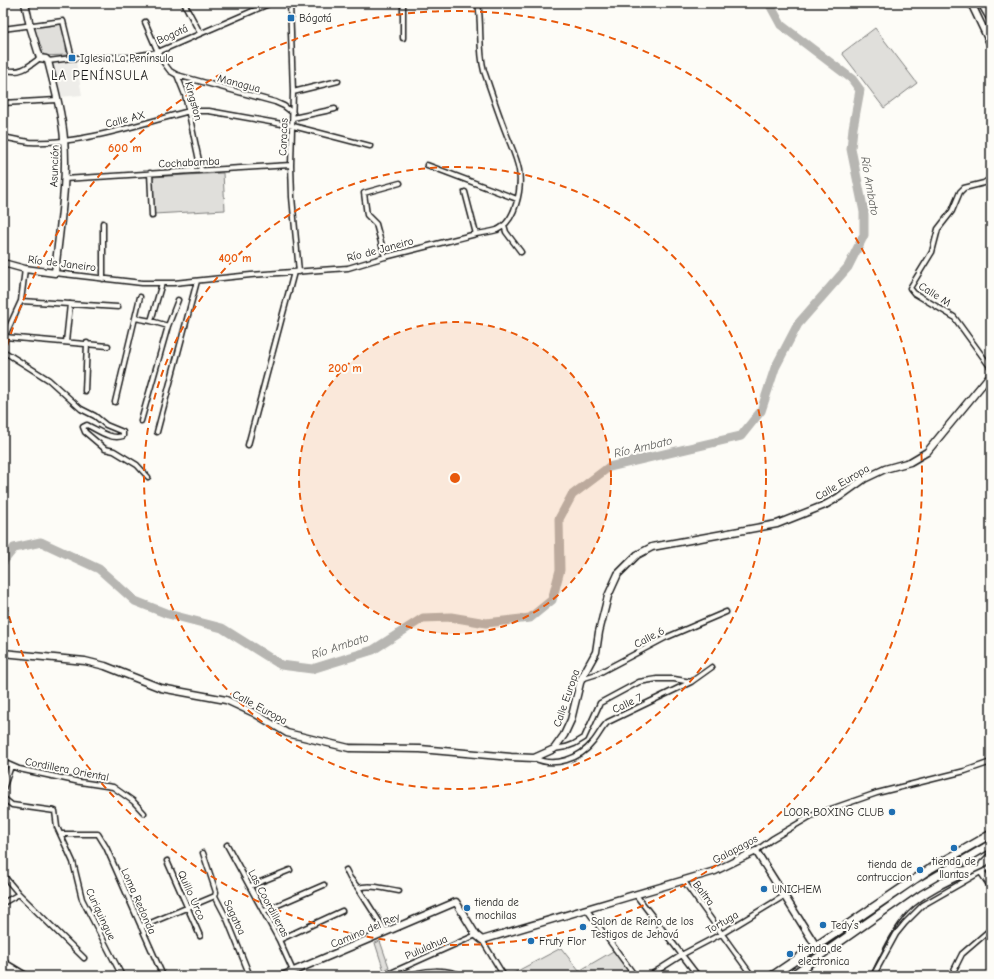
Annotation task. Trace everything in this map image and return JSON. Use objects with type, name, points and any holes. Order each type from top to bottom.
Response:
[{"type":"main road","points":[[772,976],[930,869],[991,834]]},
{"type":"main road","points":[[790,976],[918,887],[991,844]]},
{"type":"main road","points":[[941,873],[973,870],[981,871],[983,864],[991,856]]},
{"type":"street","points":[[7,70],[14,72],[24,70],[40,58],[30,26],[25,3]]},
{"type":"street","points":[[184,3],[200,33]]},
{"type":"street","name":"Bogotá","points":[[40,58],[48,60],[130,57],[158,52],[271,3]]},
{"type":"street","name":"Caracas","points":[[290,3],[293,92],[291,165],[297,272]]},
{"type":"street","points":[[403,38],[404,3]]},
{"type":"street","points":[[478,3],[480,16],[479,50],[481,60],[519,169],[520,180],[517,199],[510,219],[504,225],[506,232],[521,252]]},
{"type":"street","points":[[971,3],[991,45]]},
{"type":"street","points":[[981,3],[991,20]]},
{"type":"street","points":[[3,29],[63,21],[72,58]]},
{"type":"street","name":"Kingston","points":[[145,22],[165,65],[177,75],[185,95],[201,170]]},
{"type":"street","name":"Asunción","points":[[48,60],[64,141],[64,179],[54,273]]},
{"type":"street","name":"Managua","points":[[177,75],[275,102],[284,106],[293,116]]},
{"type":"street","points":[[293,92],[338,81]]},
{"type":"street","points":[[3,103],[57,100]]},
{"type":"street","points":[[293,116],[334,110]]},
{"type":"street","name":"Calle AX","points":[[3,137],[28,142],[64,141],[138,125],[189,111],[210,111],[292,126],[370,146]]},
{"type":"street","name":"Cochabamba","points":[[64,179],[291,165]]},
{"type":"street","points":[[427,165],[517,199]]},
{"type":"street","points":[[150,173],[152,216]]},
{"type":"street","name":"Calle M","points":[[991,178],[984,183],[962,190],[952,212],[938,229],[932,252],[910,289],[914,293],[954,317],[991,368]]},
{"type":"street","points":[[385,256],[376,224],[367,216],[364,193],[400,183]]},
{"type":"street","points":[[465,192],[476,234]]},
{"type":"street","points":[[103,223],[103,279]]},
{"type":"street","name":"Río de Janeiro","points":[[3,263],[25,269],[103,279],[162,283],[197,281],[348,268],[385,256],[497,230],[504,225]]},
{"type":"street","points":[[25,269],[21,301],[4,338],[87,343],[108,346]]},
{"type":"street","points":[[248,445],[297,272]]},
{"type":"street","points":[[157,432],[197,281]]},
{"type":"street","points":[[151,321],[162,283]]},
{"type":"street","points":[[115,402],[140,297]]},
{"type":"street","points":[[141,421],[168,326],[178,300]]},
{"type":"street","points":[[21,301],[118,307]]},
{"type":"street","points":[[66,342],[70,304]]},
{"type":"street","points":[[135,318],[168,326]]},
{"type":"street","points":[[85,390],[87,343]]},
{"type":"street","points":[[3,351],[49,380],[81,408],[95,416],[106,425],[123,432],[123,436],[113,437],[87,425],[83,427],[85,432],[105,449],[114,451],[137,465],[148,477]]},
{"type":"street","name":"Calle Europa","points":[[3,653],[85,661],[105,666],[161,688],[226,700],[254,713],[287,733],[349,748],[420,748],[534,758],[554,748],[564,735],[582,679],[596,652],[602,620],[612,585],[618,574],[637,555],[652,548],[777,524],[825,505],[864,479],[885,469],[915,459],[927,452],[991,374]]},
{"type":"street","name":"Calle 6","points":[[582,679],[598,674],[665,638],[726,612]]},
{"type":"street","name":"Calle 7","points":[[534,758],[554,762],[568,760],[583,753],[608,722],[691,682],[712,667]]},
{"type":"street","points":[[554,748],[566,747],[584,738],[600,703],[639,682],[657,679],[674,679],[691,682]]},
{"type":"street","name":"Cordillera Oriental","points":[[3,762],[19,769],[80,782],[113,787],[133,801],[144,813]]},
{"type":"street","name":"Galapagos","points":[[482,940],[715,871],[756,851],[772,839],[811,816],[877,793],[965,771],[991,762]]},
{"type":"street","points":[[3,789],[11,766]]},
{"type":"street","name":"Curiquingue","points":[[3,798],[12,806],[53,810],[55,812],[57,827],[73,862],[82,899],[122,976]]},
{"type":"street","name":"Loma Redonda","points":[[61,834],[98,834],[106,847],[163,976]]},
{"type":"street","name":"Las Coordilleras","points":[[227,845],[264,911],[293,971]]},
{"type":"street","points":[[756,851],[816,946],[824,953]]},
{"type":"street","points":[[203,853],[216,892],[215,896]]},
{"type":"street","name":"Quillo Urco","points":[[167,861],[200,936]]},
{"type":"street","points":[[873,976],[896,934],[923,905],[991,866]]},
{"type":"street","points":[[250,886],[290,870]]},
{"type":"street","points":[[346,870],[386,932]]},
{"type":"street","points":[[981,871],[991,886]]},
{"type":"street","points":[[3,875],[19,894],[84,958]]},
{"type":"street","name":"Baltra","points":[[682,880],[723,933],[752,976]]},
{"type":"street","points":[[264,911],[324,886]]},
{"type":"street","points":[[358,888],[378,888],[399,891]]},
{"type":"street","points":[[3,903],[19,894]]},
{"type":"street","points":[[636,895],[698,976]]},
{"type":"street","name":"Sagatoa","points":[[141,926],[215,896],[228,919],[250,976]]},
{"type":"street","name":"Tortuga","points":[[649,976],[682,955],[723,933],[784,896]]},
{"type":"street","name":"Camino del Rey","points":[[282,976],[456,902],[476,935]]},
{"type":"street","points":[[587,910],[636,976]]},
{"type":"street","points":[[279,940],[342,912]]},
{"type":"street","points":[[951,976],[962,954],[991,929]]},
{"type":"street","points":[[476,935],[482,940],[504,976]]},
{"type":"street","name":"Pululahua","points":[[384,976],[476,935]]},
{"type":"shaded area","points":[[62,23],[67,55],[41,56],[33,27]]},
{"type":"shaded area","points":[[875,28],[917,83],[884,108],[842,53]]},
{"type":"shaded area","points":[[76,62],[82,95],[60,97],[53,63]]},
{"type":"shaded area","points":[[223,173],[225,210],[154,214],[152,177]]},
{"type":"shaded area","points":[[380,941],[389,967],[384,971],[375,943]]},
{"type":"shaded area","points":[[561,948],[579,971],[615,950],[635,976],[508,976]]},
{"type":"waterway","name":"Río Ambato","points":[[3,562],[14,548],[41,542],[99,569],[135,601],[168,614],[222,628],[281,665],[312,669],[373,650],[423,618],[451,617],[486,623],[530,618],[552,600],[560,570],[559,519],[572,495],[609,467],[741,436],[761,411],[775,368],[798,324],[848,267],[864,235],[864,212],[851,149],[860,90],[852,79],[781,25],[769,3]]},
{"type":"railway","points":[[870,976],[891,934],[916,904],[936,891],[991,865]]},
{"type":"railway","points":[[3,958],[33,976]]},
{"type":"railway","points":[[402,976],[418,970],[436,968],[453,970],[469,976]]},
{"type":"place","name":"Bógotá","points":[[291,18]]},
{"type":"place","name":"Iglesia La Península","points":[[72,58]]},
{"type":"place","name":"LOOR BOXING CLUB","points":[[892,812]]},
{"type":"place","name":"tienda de llantas","points":[[954,848]]},
{"type":"place","name":"tienda de contruccion","points":[[920,870]]},
{"type":"place","name":"UNICHEM","points":[[764,889]]},
{"type":"place","name":"tienda de mochilas","points":[[467,908]]},
{"type":"place","name":"Tedy´s","points":[[823,925]]},
{"type":"place","name":"Salon de Reino de los Testigos de Jehová","points":[[583,927]]},
{"type":"place","name":"Fruty Flor","points":[[531,941]]},
{"type":"place","name":"tienda de electronica","points":[[790,954]]},
{"type":"district","name":"LA PENÍNSULA","points":[[100,75]]}]
